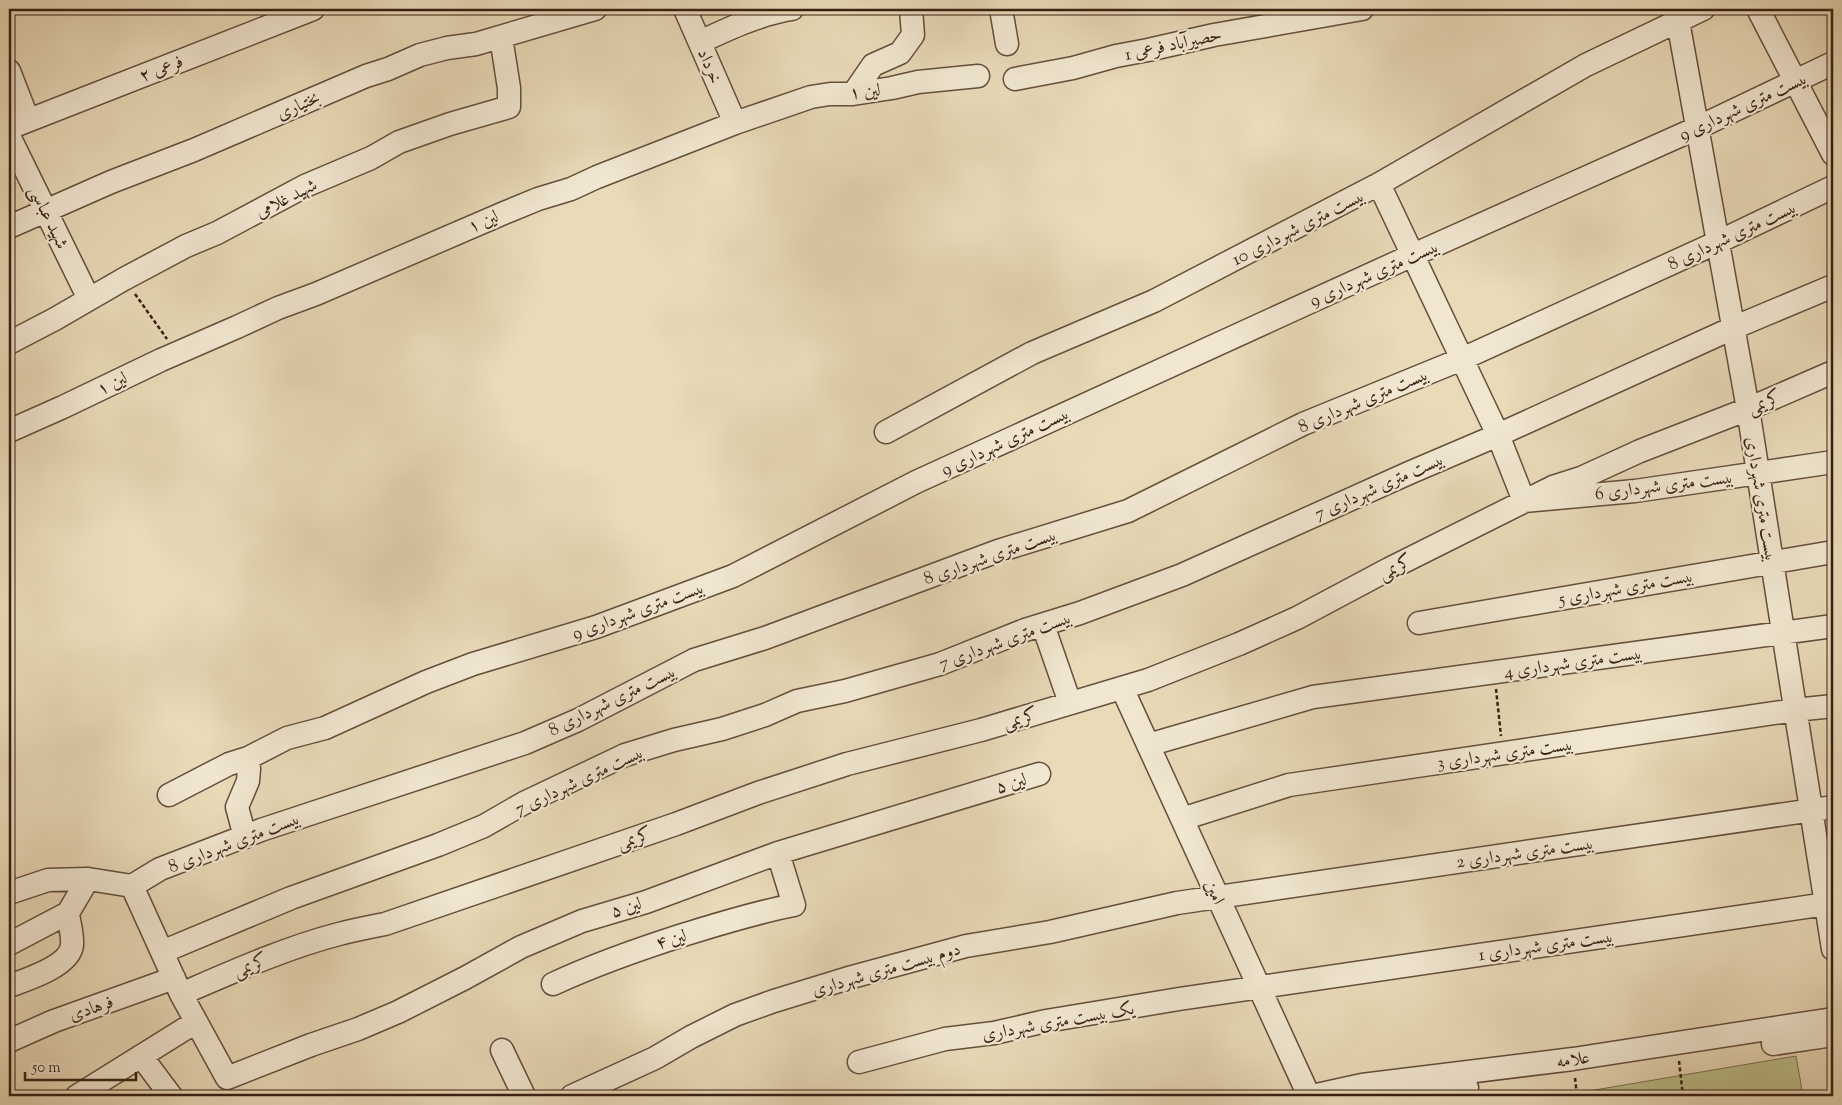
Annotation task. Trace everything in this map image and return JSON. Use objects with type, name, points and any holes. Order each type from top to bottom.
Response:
[{"type":"street","name":"۲ فرعی","points":[[19,124],[313,9]]},
{"type":"street","name":"بختیاری","points":[[9,227],[110,182],[194,150],[366,76],[420,55],[447,48],[476,44],[595,9]]},
{"type":"street","name":"خرداد","points":[[685,9],[735,123]]},
{"type":"street","points":[[700,42],[772,12],[792,9]]},
{"type":"street","points":[[853,94],[873,65],[900,53],[913,35],[911,9]]},
{"type":"street","points":[[1002,9],[1007,44]]},
{"type":"street","name":"حصیرآباد فرعی 1","points":[[1015,79],[1074,68],[1116,56],[1214,35],[1274,16],[1362,9]]},
{"type":"street","name":"بیست متری شهرداری 10","points":[[886,432],[1032,353],[1154,301],[1379,184],[1586,65],[1703,9]]},
{"type":"street","points":[[1758,9],[1833,154]]},
{"type":"street","name":"بیست متری شهرداری","points":[[1678,21],[1748,410],[1810,810],[1829,903],[1833,949]]},
{"type":"street","name":"شهید غلامی","points":[[9,343],[186,246],[217,232],[304,186],[371,158],[399,142],[509,107],[509,88],[501,37]]},
{"type":"street","name":"بیست متری شهرداری 9","points":[[169,794],[287,738],[324,728],[426,682],[473,664],[596,627],[733,576],[916,482],[1412,255],[1697,128],[1833,63]]},
{"type":"street","points":[[9,71],[19,124]]},
{"type":"street","name":"لین ۱","points":[[9,431],[63,408],[177,353],[278,308],[316,294],[489,219],[571,189],[735,123],[830,94],[853,94],[918,82],[978,76]]},
{"type":"street","name":"شهید عباسی","points":[[9,136],[89,299]]},
{"type":"street","points":[[1379,184],[1498,436],[1524,501]]},
{"type":"street","name":"بیست متری شهرداری 8","points":[[132,886],[160,869],[244,836],[422,775],[525,743],[578,720],[694,660],[766,638],[998,551],[1128,511],[1303,424],[1462,359],[1718,242],[1833,187]]},
{"type":"street","name":"بیست متری شهرداری 7","points":[[162,952],[290,898],[438,845],[484,826],[524,803],[625,754],[722,729],[798,701],[845,691],[940,664],[1182,575],[1418,469],[1498,436],[1733,328],[1833,286]]},
{"type":"street","name":"کریمی","points":[[178,986],[339,934],[385,924],[676,824],[758,793],[847,764],[981,730],[1148,680],[1297,618],[1389,569],[1553,487],[1603,469],[1640,451],[1748,410],[1833,372]]},
{"type":"street","name":"بیست متری شهرداری 6","points":[[1524,501],[1635,490],[1833,462]]},
{"type":"street","name":"بیست متری شهرداری 5","points":[[1419,623],[1833,552]]},
{"type":"street","points":[[1043,625],[1070,703]]},
{"type":"street","name":"بیست متری شهرداری 4","points":[[1148,744],[1313,697],[1833,626]]},
{"type":"street","name":"امین","points":[[1122,688],[1258,988],[1311,1096]]},
{"type":"street","name":"بیست متری شهرداری 3","points":[[1182,820],[1289,785],[1795,710],[1833,706]]},
{"type":"street","points":[[244,836],[237,807],[248,781],[248,758]]},
{"type":"street","name":"لین ۵","points":[[196,1022],[227,1078],[311,1045],[358,1030],[398,1012],[552,932],[646,902],[778,853],[1039,774]]},
{"type":"street","name":"بیست متری شهرداری 2","points":[[1218,898],[1833,807]]},
{"type":"street","name":"لین ۴","points":[[553,984],[592,966],[650,945],[766,910],[794,905],[778,853]]},
{"type":"street","points":[[9,944],[68,914],[88,879]]},
{"type":"street","points":[[9,893],[48,880],[88,879],[132,886],[196,1022],[82,1095]]},
{"type":"street","name":"دوم بیست متری شهرداری","points":[[572,1096],[655,1058],[735,1015],[852,977],[966,946],[1050,932],[1177,903],[1218,898]]},
{"type":"street","name":"بیست متری شهرداری 1","points":[[1258,988],[1829,903]]},
{"type":"street","points":[[9,986],[42,974],[68,956],[72,946],[68,914]]},
{"type":"street","name":"فرهادی","points":[[9,1041],[54,1021],[178,986]]},
{"type":"street","name":"یک بیست متری شهرداری","points":[[859,1062],[946,1039],[994,1033],[1179,999],[1258,988]]},
{"type":"street","name":"علامه","points":[[1311,1096],[1362,1085],[1583,1058],[1833,1019]]},
{"type":"street","name":"علامه","points":[[1408,1096],[1833,1036]]},
{"type":"street","points":[[502,1050],[524,1096]]},
{"type":"street","points":[[141,1056],[171,1096]]},
{"type":"path","points":[[124,279],[177,353]]},
{"type":"path","points":[[1494,672],[1504,753]]},
{"type":"path","points":[[1678,1058],[1683,1096]]},
{"type":"green space","points":[[1796,1056],[1803,1096],[1559,1096]]}]
